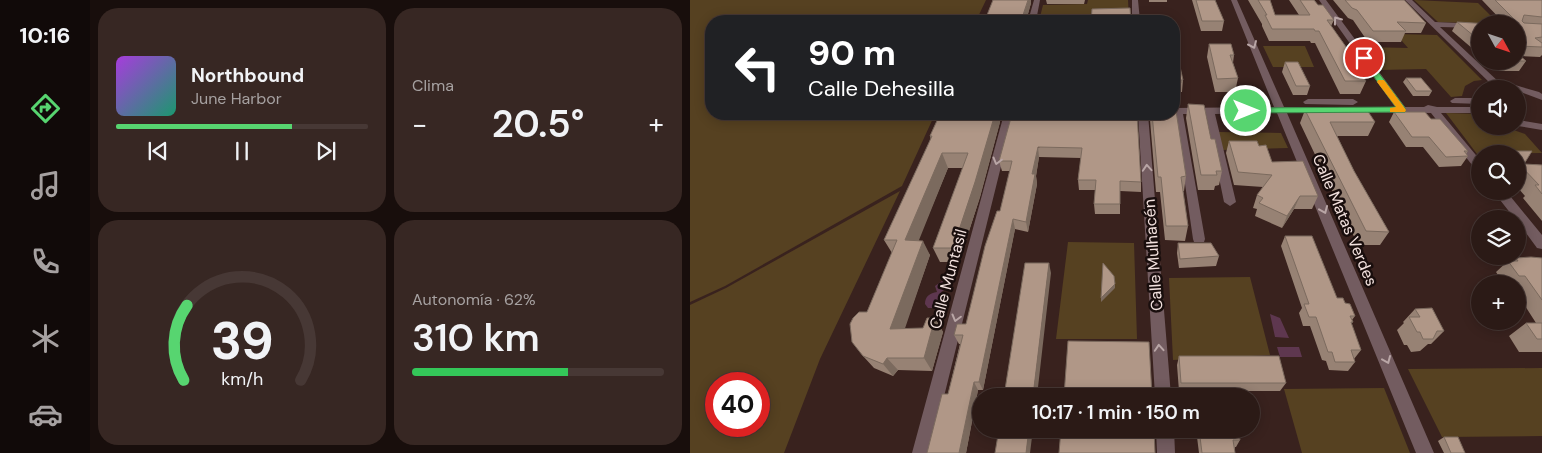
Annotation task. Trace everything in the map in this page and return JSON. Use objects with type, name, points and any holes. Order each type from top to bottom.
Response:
[{"type":"street","points":[[1033,15],[1037,0]]},
{"type":"street","points":[[1135,0],[1136,15]]},
{"type":"street","name":"Calle Matas Verdes","points":[[1234,0],[1425,453]]},
{"type":"street","points":[[1322,0],[1399,106]]},
{"type":"street","points":[[1408,0],[1492,80]]},
{"type":"street","points":[[1433,24],[1471,26]]},
{"type":"street","points":[[1526,91],[1542,97]]},
{"type":"street","points":[[1399,106],[1413,102],[1471,99]]},
{"type":"street","points":[[1413,102],[1433,110],[1471,157]]},
{"type":"street","points":[[1180,108],[1210,111],[1280,106]]},
{"type":"street","points":[[1180,108],[1399,106],[1433,110],[1471,110]]},
{"type":"street","points":[[1210,111],[1230,202]]},
{"type":"street","name":"Calle Muntasil","points":[[921,453],[1007,120]]},
{"type":"street","name":"Calle Mulhacén","points":[[1143,120],[1161,388]]},
{"type":"street","points":[[1177,120],[1199,239]]},
{"type":"street","points":[[1526,124],[1542,127]]},
{"type":"street","points":[[1506,200],[1542,244]]},
{"type":"street","points":[[1165,438],[1166,453]]},
{"type":"shaded area","points":[[690,0],[986,0],[979,15],[705,15],[705,120],[932,120],[902,186],[725,286],[690,302]]},
{"type":"shaded area","points":[[1088,0],[1128,0],[1129,15],[1040,15],[1043,5],[1087,4]]},
{"type":"shaded area","points":[[1414,0],[1478,3],[1490,15],[1471,15],[1471,23],[1438,22]]},
{"type":"shaded area","points":[[1396,34],[1437,35],[1482,80],[1471,80],[1471,83],[1465,86],[1462,96],[1451,97],[1426,69],[1379,70],[1364,47],[1408,48]]},
{"type":"shaded area","points":[[1263,46],[1305,46],[1314,67],[1273,67]]},
{"type":"shaded area","points":[[1446,113],[1471,114],[1471,135],[1526,135],[1542,153],[1526,153],[1526,145],[1471,146]]},
{"type":"shaded area","points":[[1218,132],[1281,133],[1288,148],[1222,150]]},
{"type":"shaded area","points":[[900,191],[820,359],[784,453],[690,453],[690,305],[726,288]]},
{"type":"shaded area","points":[[1068,242],[1134,243],[1137,339],[1056,339]]},
{"type":"shaded area","points":[[1250,277],[1270,355],[1173,360],[1169,278]]},
{"type":"shaded area","points":[[942,281],[948,285],[941,292],[946,297],[943,304],[937,308],[928,308],[925,304],[927,297],[937,292],[935,286]]},
{"type":"shaded area","points":[[1270,314],[1280,318],[1289,338],[1275,337]]},
{"type":"shaded area","points":[[1277,347],[1299,347],[1302,357],[1280,357]]},
{"type":"shaded area","points":[[1542,368],[1542,436],[1442,437],[1408,369]]},
{"type":"shaded area","points":[[1384,388],[1410,453],[1302,453],[1284,389]]},
{"type":"building","points":[[993,0],[1028,0],[1023,15],[987,15]]},
{"type":"building","points":[[1196,0],[1215,0],[1224,21],[1202,21]]},
{"type":"building","points":[[1258,0],[1270,0],[1275,15],[1310,15],[1300,0],[1314,0],[1318,5],[1323,5],[1334,20],[1327,20],[1361,68],[1357,68],[1366,81],[1345,81],[1319,31],[1314,29],[1272,29],[1265,15],[1267,15]]},
{"type":"building","points":[[1345,0],[1404,0],[1426,23],[1397,22],[1406,31],[1373,31],[1357,10],[1352,8]]},
{"type":"building","points":[[1495,0],[1542,0],[1542,17],[1510,15]]},
{"type":"building","points":[[1130,8],[1131,15],[1092,15],[1092,9]]},
{"type":"building","points":[[1457,22],[1471,23],[1471,34]]},
{"type":"building","points":[[1526,23],[1542,24],[1542,37],[1535,38],[1542,43],[1542,47],[1526,46]]},
{"type":"building","points":[[1209,44],[1231,44],[1234,55],[1230,55],[1238,78],[1217,79]]},
{"type":"building","points":[[1285,62],[1298,62],[1310,86],[1296,86]]},
{"type":"building","points":[[1180,67],[1183,80],[1181,80],[1181,83]]},
{"type":"building","points":[[1406,78],[1421,78],[1432,91],[1416,91]]},
{"type":"building","points":[[1188,104],[1204,105],[1211,139],[1215,139],[1222,171],[1216,171],[1217,175],[1201,175]]},
{"type":"building","points":[[1305,110],[1367,110],[1375,122],[1330,122],[1354,171],[1389,232],[1366,231]]},
{"type":"building","points":[[1394,112],[1425,112],[1431,119],[1440,119],[1468,151],[1464,151],[1468,156],[1446,157],[1429,137],[1412,137]]},
{"type":"building","points":[[937,120],[993,120],[953,248],[933,248],[968,153],[942,153],[905,240],[923,241],[890,329],[923,328],[927,318],[935,318],[924,358],[887,358],[883,364],[863,356],[852,342],[850,324],[859,312],[867,312],[897,240],[884,240],[932,136],[930,136]]},
{"type":"building","points":[[1010,120],[1137,120],[1141,182],[1120,181],[1120,204],[1094,204],[1096,180],[1078,180],[1082,148],[1038,147],[1032,174],[1035,174],[1026,222],[1013,219],[979,382],[974,382],[972,388],[959,453],[927,453],[942,394],[948,394],[963,335],[954,335],[957,324],[966,324],[985,246],[997,211],[1000,211],[1012,161],[999,161]]},
{"type":"building","points":[[1153,120],[1177,120],[1186,176],[1181,177],[1188,226],[1166,226],[1161,177],[1158,177]]},
{"type":"building","points":[[1229,141],[1257,141],[1259,146],[1266,145],[1272,162],[1303,161],[1318,196],[1300,196],[1287,216],[1259,203],[1263,198],[1257,195],[1272,175],[1238,172]]},
{"type":"building","points":[[1526,151],[1532,151],[1526,161]]},
{"type":"building","points":[[1526,164],[1542,165],[1542,194],[1535,185],[1539,185],[1526,171]]},
{"type":"building","points":[[1285,236],[1312,236],[1337,298],[1343,298],[1345,303],[1350,304],[1355,316],[1350,316],[1353,322],[1351,322],[1361,350],[1351,350],[1355,362],[1335,362],[1332,352],[1328,352],[1316,317],[1309,317],[1304,304],[1309,304]]},
{"type":"building","points":[[1178,243],[1211,243],[1219,256],[1180,259]]},
{"type":"building","points":[[1526,257],[1542,258],[1542,300],[1526,275],[1518,275],[1511,265],[1526,265]]},
{"type":"building","points":[[1025,263],[1049,263],[1034,388],[1005,388]]},
{"type":"building","points":[[1103,263],[1114,276],[1115,284],[1101,298]]},
{"type":"building","points":[[1432,308],[1444,331],[1437,331],[1433,339],[1423,339],[1409,317],[1420,317],[1415,309]]},
{"type":"building","points":[[1526,323],[1542,323],[1542,339],[1537,339]]},
{"type":"building","points":[[1068,341],[1149,342],[1152,388],[1065,388]]},
{"type":"building","points":[[1179,356],[1279,356],[1286,383],[1181,383]]},
{"type":"building","points":[[1444,437],[1458,437],[1465,453],[1451,453]]},
{"type":"building","points":[[998,438],[1028,438],[1026,453],[995,453]]},
{"type":"building","points":[[1060,438],[1154,438],[1155,453],[1059,453]]},
{"type":"building","points":[[1200,438],[1240,438],[1240,440],[1233,440],[1235,453],[1202,453]]},
{"type":"slow traffic","points":[[1381,82],[1402,110],[1393,110]]},
{"type":"route","points":[[1246,111],[1402,110],[1364,58]]}]
